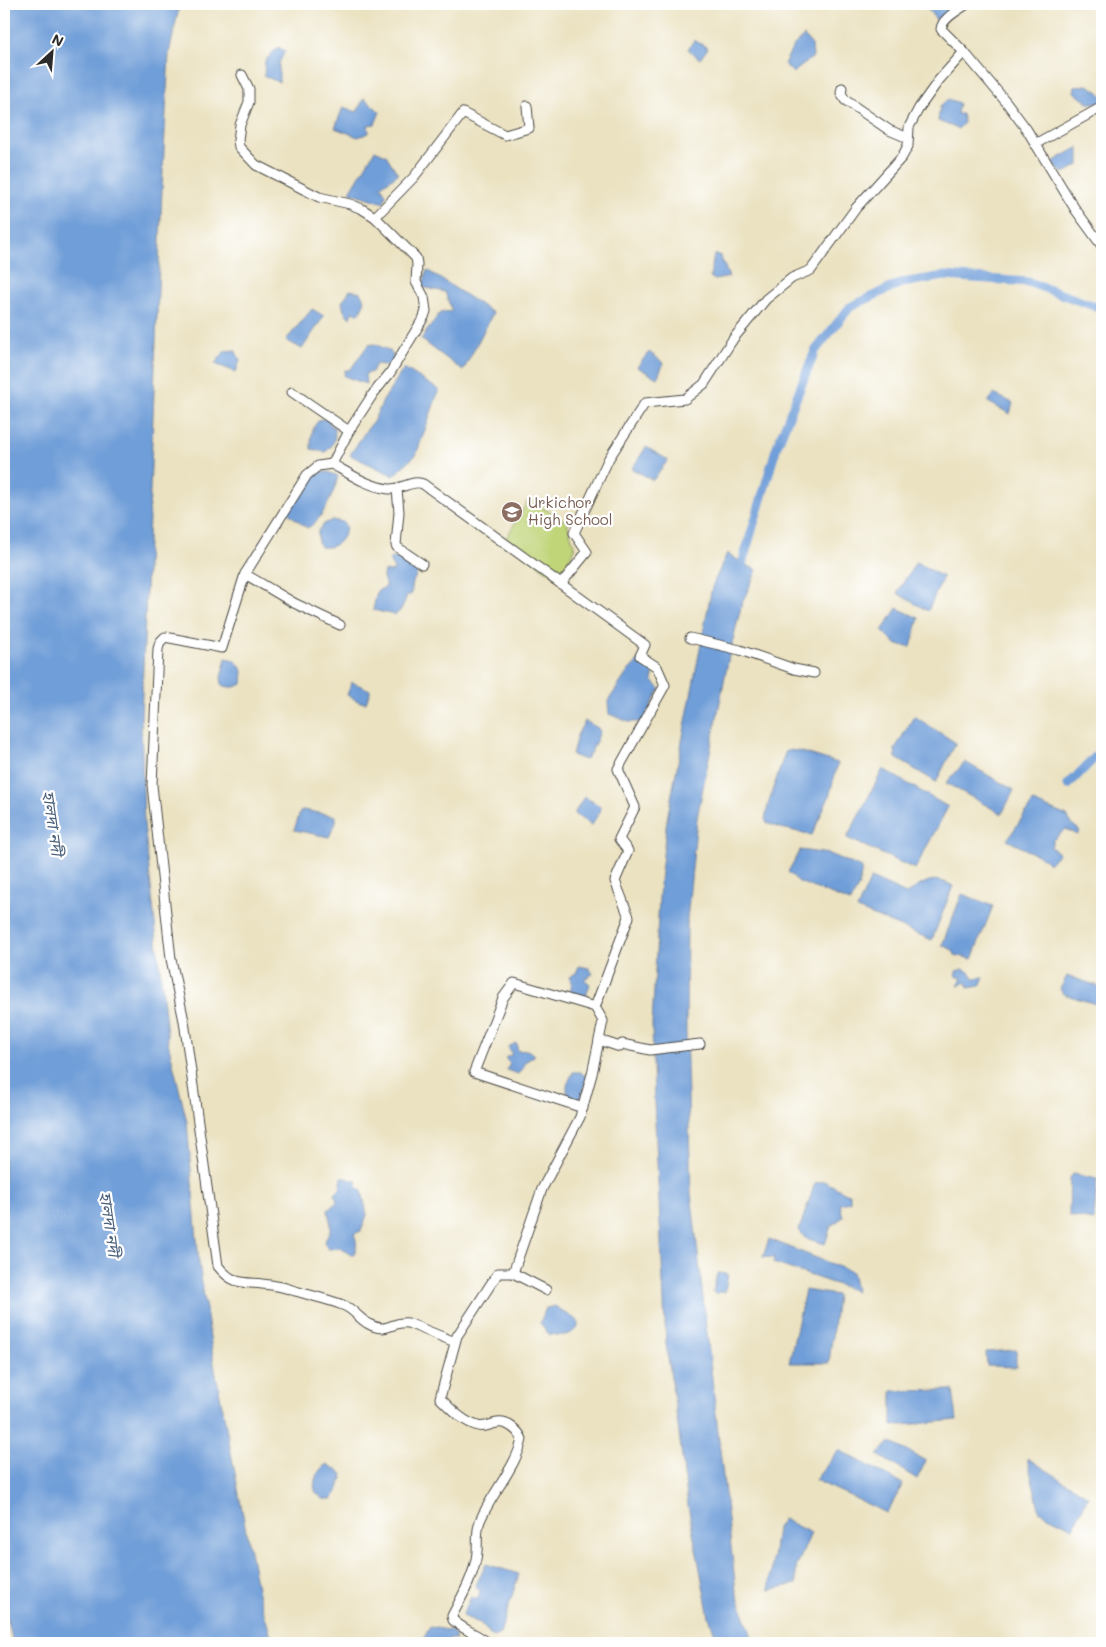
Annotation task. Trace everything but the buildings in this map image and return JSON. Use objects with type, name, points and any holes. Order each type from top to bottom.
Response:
[{"type":"street","points":[[967,4],[945,21],[941,25],[941,29],[964,52],[1007,103],[1075,209],[1102,246]]},
{"type":"street","points":[[561,584],[588,552],[574,533],[609,458],[645,403],[685,399],[704,384],[733,339],[766,299],[792,278],[811,270],[856,208],[902,157],[908,146],[909,127],[919,108],[964,52]]},
{"type":"street","points":[[242,76],[249,89],[249,102],[240,125],[239,147],[256,165],[319,197],[350,204],[362,209],[374,217],[416,258],[416,282],[424,297],[426,311],[421,324],[390,373],[373,394],[349,431],[332,464]]},
{"type":"street","points":[[842,88],[841,93],[845,100],[889,130],[908,138]]},
{"type":"street","points":[[374,217],[414,177],[463,113],[505,135],[529,128],[527,106]]},
{"type":"street","points":[[1035,144],[1102,107]]},
{"type":"street","points":[[292,392],[349,431]]},
{"type":"street","points":[[455,1342],[408,1323],[401,1322],[382,1328],[360,1319],[347,1307],[291,1289],[261,1284],[244,1284],[233,1280],[218,1266],[184,1021],[171,960],[152,785],[158,648],[160,642],[165,637],[222,648],[244,574],[307,475],[318,466],[332,464],[370,484],[389,489],[397,489],[417,482],[423,484],[645,645],[640,656],[657,667],[665,685],[618,769],[635,807],[619,839],[628,851],[615,881],[629,917],[595,1007]]},
{"type":"street","points":[[397,489],[399,512],[396,545],[397,548],[422,564]]},
{"type":"street","points":[[244,574],[294,603],[340,625]]},
{"type":"street","points":[[690,638],[740,650],[794,669],[814,673]]},
{"type":"street","points":[[513,1273],[542,1188],[580,1117],[583,1108],[603,1021],[595,1007],[514,983],[503,998],[474,1072],[583,1108]]},
{"type":"street","points":[[599,1040],[620,1047],[622,1044],[650,1050],[695,1045]]},
{"type":"street","points":[[488,1643],[457,1624],[452,1620],[452,1616],[470,1580],[475,1565],[477,1556],[476,1537],[480,1520],[516,1455],[522,1439],[518,1432],[504,1423],[496,1423],[488,1427],[477,1426],[456,1414],[440,1398],[457,1336],[498,1273],[513,1273],[546,1290]]},
{"type":"green space","points":[[529,499],[567,522],[575,549],[557,578],[505,540]]},
{"type":"water","name":"হালদা নদী","points":[[4,4],[180,4],[169,53],[162,190],[141,718],[144,823],[168,1042],[187,1122],[199,1263],[214,1364],[258,1593],[273,1643],[13,1643],[4,1604]]},
{"type":"water","points":[[924,4],[960,4],[936,20]]},
{"type":"water","points":[[804,36],[812,45],[813,57],[793,73],[784,64],[794,45]]},
{"type":"water","points":[[694,40],[708,48],[700,59],[688,49]]},
{"type":"water","points":[[278,47],[285,51],[279,63],[279,82],[264,76],[265,61]]},
{"type":"water","points":[[1088,85],[1102,96],[1101,103],[1088,103],[1074,92],[1075,86]]},
{"type":"water","points":[[364,98],[380,112],[375,124],[368,125],[369,133],[358,137],[335,128],[343,107],[357,112]]},
{"type":"water","points":[[948,99],[959,103],[957,114],[962,114],[964,123],[958,129],[938,121],[940,106]]},
{"type":"water","points":[[1079,147],[1079,165],[1064,173],[1055,168],[1054,161]]},
{"type":"water","points":[[375,150],[386,155],[398,174],[381,186],[386,194],[384,203],[350,192]]},
{"type":"water","points":[[714,255],[720,255],[729,277],[715,280],[710,277]]},
{"type":"water","points":[[427,270],[493,313],[463,371],[421,339],[440,313],[452,311],[445,292],[422,287]]},
{"type":"water","points":[[350,290],[360,292],[365,301],[359,314],[352,312],[350,318],[344,311],[342,302]]},
{"type":"water","points":[[312,309],[324,316],[302,349],[286,340]]},
{"type":"water","points":[[375,344],[390,351],[394,358],[390,366],[376,364],[372,372],[365,374],[366,384],[344,376],[345,370],[350,370],[368,345]]},
{"type":"water","points":[[235,350],[240,360],[236,372],[215,364],[225,351]]},
{"type":"water","points":[[649,352],[664,363],[657,378],[637,367]]},
{"type":"water","points":[[404,368],[439,390],[416,455],[394,476],[350,455],[373,422],[383,401]]},
{"type":"water","points":[[994,394],[1013,403],[1010,414],[988,402]]},
{"type":"water","points":[[321,419],[329,420],[330,425],[334,427],[335,431],[334,441],[325,452],[311,449],[313,428]]},
{"type":"water","points":[[646,447],[668,460],[653,480],[632,469]]},
{"type":"water","points":[[317,472],[328,472],[338,476],[334,490],[323,513],[313,525],[307,528],[287,512]]},
{"type":"water","points":[[332,520],[343,522],[346,527],[343,536],[338,543],[331,547],[321,547],[318,542],[318,531],[324,524]]},
{"type":"water","points":[[727,553],[757,570],[742,603],[729,656],[697,818],[687,920],[686,1030],[691,1192],[736,1591],[754,1643],[718,1643],[709,1617],[688,1506],[666,1344],[652,1024],[660,881],[667,819],[712,587]]},
{"type":"water","points":[[391,558],[403,559],[411,564],[418,564],[420,568],[413,582],[411,595],[407,595],[402,609],[395,615],[373,610],[377,591],[386,587],[383,577],[384,571],[392,572],[394,569],[389,561]]},
{"type":"water","points":[[916,562],[943,577],[928,611],[897,593]]},
{"type":"water","points":[[897,608],[919,618],[911,647],[897,645],[882,631]]},
{"type":"water","points":[[226,658],[235,660],[243,671],[242,684],[232,687],[222,685],[221,677]]},
{"type":"water","points":[[639,660],[654,673],[652,680],[660,689],[642,722],[629,722],[609,714],[608,701],[629,670]]},
{"type":"water","points":[[352,682],[370,690],[366,703],[347,695]]},
{"type":"water","points":[[914,716],[956,743],[936,782],[896,758],[895,749]]},
{"type":"water","points":[[585,721],[598,728],[600,732],[591,752],[585,760],[572,755],[577,735]]},
{"type":"water","points":[[786,750],[799,751],[838,763],[829,797],[812,835],[781,828],[767,823],[765,819]]},
{"type":"water","points":[[965,762],[1014,790],[1002,814],[946,783]]},
{"type":"water","points":[[883,769],[948,807],[915,869],[847,838]]},
{"type":"water","points":[[584,797],[601,808],[591,825],[574,814]]},
{"type":"water","points":[[1033,802],[1067,816],[1080,831],[1078,835],[1066,829],[1053,840],[1051,847],[1059,853],[1049,864],[1043,858],[1007,840]]},
{"type":"water","points":[[303,810],[336,816],[336,822],[329,837],[294,830],[300,812]]},
{"type":"water","points":[[800,850],[829,854],[862,868],[859,886],[850,902],[799,882],[788,872]]},
{"type":"water","points":[[871,878],[906,894],[923,883],[933,880],[945,882],[953,886],[932,940],[857,909]]},
{"type":"water","points":[[962,894],[993,906],[972,959],[955,955],[953,950],[942,945]]},
{"type":"water","points":[[579,966],[589,968],[593,974],[584,979],[590,984],[585,999],[570,992],[572,982],[569,977],[576,973]]},
{"type":"water","points":[[963,969],[974,978],[984,977],[980,986],[968,988],[967,982],[958,986],[962,977],[956,977],[956,971]]},
{"type":"water","points":[[1067,976],[1102,987],[1099,1005],[1063,994],[1060,989]]},
{"type":"water","points":[[516,1043],[518,1051],[527,1050],[535,1055],[524,1063],[523,1069],[518,1074],[506,1070],[510,1064],[505,1058],[512,1054],[508,1047]]},
{"type":"water","points":[[573,1072],[580,1072],[587,1077],[582,1097],[578,1103],[567,1099],[567,1085]]},
{"type":"water","points":[[1073,1174],[1097,1179],[1094,1220],[1069,1216],[1070,1178]]},
{"type":"water","points":[[342,1177],[356,1181],[357,1187],[362,1191],[367,1215],[361,1231],[354,1234],[356,1250],[353,1255],[340,1248],[328,1249],[325,1243],[331,1226],[328,1210],[337,1202],[335,1194],[340,1189]]},
{"type":"water","points":[[824,1181],[850,1195],[850,1202],[840,1204],[843,1217],[831,1226],[825,1244],[805,1238],[799,1230],[815,1183]]},
{"type":"water","points":[[769,1239],[852,1272],[856,1291],[773,1263],[774,1258],[763,1257]]},
{"type":"water","points":[[717,1273],[728,1274],[725,1292],[717,1294],[713,1292]]},
{"type":"water","points":[[805,1290],[837,1295],[829,1363],[789,1363]]},
{"type":"water","points":[[555,1306],[578,1321],[578,1327],[572,1333],[562,1335],[549,1334],[540,1323],[546,1308]]},
{"type":"water","points":[[1016,1350],[1016,1367],[987,1366],[986,1352]]},
{"type":"water","points":[[953,1390],[957,1420],[892,1426],[892,1391]]},
{"type":"water","points":[[890,1442],[926,1461],[917,1479],[878,1455]]},
{"type":"water","points":[[839,1450],[903,1484],[887,1513],[815,1480]]},
{"type":"water","points":[[1027,1458],[1088,1496],[1073,1528],[1040,1512]]},
{"type":"water","points":[[327,1464],[343,1474],[339,1489],[332,1499],[323,1499],[316,1493],[314,1486],[321,1468]]},
{"type":"water","points":[[783,1519],[811,1533],[796,1568],[796,1584],[769,1590],[777,1528]]},
{"type":"water","points":[[486,1564],[519,1574],[500,1634],[493,1637],[480,1623],[462,1616],[471,1597],[478,1599],[480,1590],[475,1587]]},
{"type":"water","points":[[430,1627],[453,1631],[456,1639],[449,1639],[447,1643],[421,1643]]},
{"type":"waterway","points":[[739,574],[777,446],[815,351],[850,307],[901,283],[945,276],[1028,282],[1102,309]]},
{"type":"waterway","points":[[1068,785],[1102,750]]},
{"type":"place","name":"Urkichor High School","points":[[512,512]]}]
